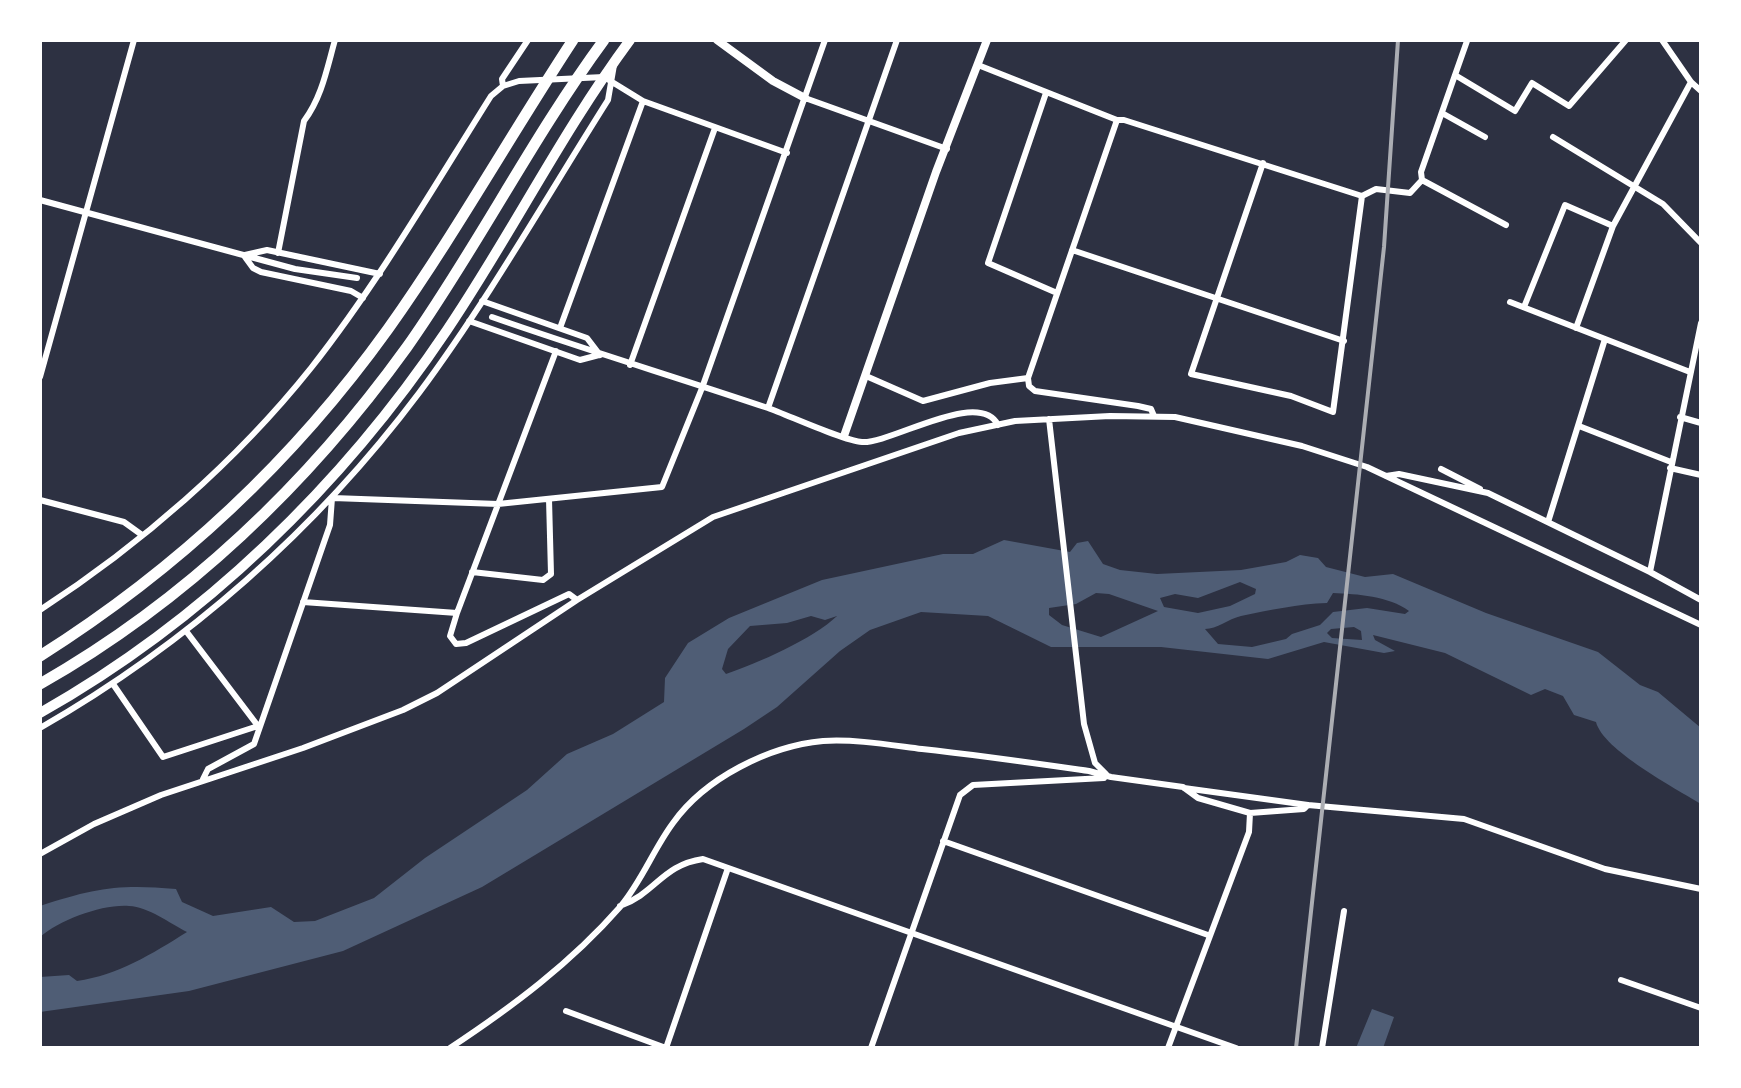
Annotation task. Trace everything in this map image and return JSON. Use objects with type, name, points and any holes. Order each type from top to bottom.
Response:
[{"type":"highway","points":[[40,656],[88,626],[218,522],[299,440],[398,314],[573,40]]},
{"type":"highway","points":[[40,684],[102,647],[194,579],[319,456],[407,347],[604,40]]},
{"type":"highway","points":[[40,712],[94,680],[232,575],[279,532],[356,449],[450,326],[630,40]]},
{"type":"street","points":[[40,377],[134,40]]},
{"type":"street","points":[[278,253],[304,121],[315,107],[335,40]]},
{"type":"street","points":[[503,86],[502,78],[528,40]]},
{"type":"street","points":[[717,40],[773,81],[805,98],[948,150]]},
{"type":"street","points":[[332,498],[498,504],[662,487],[702,388],[825,40]]},
{"type":"street","points":[[768,408],[897,40]]},
{"type":"street","points":[[844,436],[936,172],[948,150],[987,40]]},
{"type":"street","points":[[1455,76],[1515,111],[1532,83],[1569,106],[1626,40]]},
{"type":"street","points":[[1662,40],[1701,90]]},
{"type":"street","points":[[978,65],[1116,120],[1362,196],[1376,189],[1410,193],[1422,180],[1421,172],[1467,41]]},
{"type":"street","points":[[40,728],[113,684],[186,631],[332,498],[409,406],[469,321],[608,100],[608,79]]},
{"type":"street","points":[[40,610],[142,536],[274,410],[380,274],[491,96],[503,86],[519,80],[608,79],[643,101],[787,153]]},
{"type":"street","points":[[1576,328],[1613,226],[1691,82]]},
{"type":"street","points":[[1046,93],[988,264],[1057,293]]},
{"type":"street","points":[[560,328],[643,101]]},
{"type":"street","points":[[1442,113],[1486,137]]},
{"type":"street","points":[[1116,120],[1028,378],[1029,386],[1036,391],[1138,406],[1150,409],[1154,416]]},
{"type":"street","points":[[630,364],[715,128]]},
{"type":"street","points":[[1554,137],[1663,204],[1701,243]]},
{"type":"street","points":[[1264,164],[1191,374],[1274,392],[1333,412],[1362,196]]},
{"type":"street","points":[[1422,180],[1506,225]]},
{"type":"street","points":[[40,200],[244,256],[357,278]]},
{"type":"street","points":[[1524,308],[1565,204],[1613,226]]},
{"type":"street","points":[[244,256],[259,250],[380,274]]},
{"type":"street","points":[[1072,250],[1344,341]]},
{"type":"street","points":[[244,256],[261,272],[344,290],[363,298]]},
{"type":"street","points":[[482,301],[587,338],[600,355]]},
{"type":"street","points":[[1510,302],[1690,372]]},
{"type":"street","points":[[492,317],[860,442],[931,420],[985,412],[998,425]]},
{"type":"street","points":[[469,321],[580,360],[600,355]]},
{"type":"street","points":[[1650,572],[1701,324]]},
{"type":"street","points":[[1548,522],[1605,339]]},
{"type":"street","points":[[556,351],[450,636],[456,644],[466,642],[569,594],[577,600]]},
{"type":"street","points":[[866,376],[923,400],[990,382],[1028,378]]},
{"type":"street","points":[[40,854],[123,810],[303,748],[437,693],[577,600],[713,517],[959,433],[998,425],[1049,419],[1154,416],[1191,418],[1275,438],[1385,476],[1701,625]]},
{"type":"street","points":[[1680,417],[1701,423]]},
{"type":"street","points":[[1049,419],[1079,696],[1090,752],[1111,777]]},
{"type":"street","points":[[1579,426],[1701,475]]},
{"type":"street","points":[[1441,468],[1701,600]]},
{"type":"street","points":[[1385,476],[1399,474],[1488,493]]},
{"type":"street","points":[[203,780],[208,769],[254,744],[330,524],[332,498]]},
{"type":"street","points":[[472,572],[544,580],[551,574],[550,498]]},
{"type":"street","points":[[40,500],[124,522],[142,536]]},
{"type":"street","points":[[304,602],[457,613]]},
{"type":"street","points":[[186,631],[258,726]]},
{"type":"street","points":[[113,684],[163,757],[258,726]]},
{"type":"street","points":[[450,1048],[528,993],[620,906],[672,823],[694,798],[721,778],[788,748],[822,741],[866,742],[1089,771],[1308,805],[1464,819],[1605,869],[1701,890]]},
{"type":"street","points":[[870,1048],[960,795],[973,785],[1111,777]]},
{"type":"street","points":[[1183,787],[1198,798],[1250,814],[1304,809],[1308,805]]},
{"type":"street","points":[[1168,1048],[1249,832],[1250,814]]},
{"type":"street","points":[[943,841],[1208,935]]},
{"type":"street","points":[[620,906],[635,900],[673,866],[703,859],[1236,1048]]},
{"type":"street","points":[[566,1012],[667,1048],[728,868]]},
{"type":"street","points":[[1322,1048],[1344,912]]},
{"type":"street","points":[[1622,980],[1701,1008]]},
{"type":"water","points":[[1004,540],[1070,552],[1077,543],[1088,541],[1103,564],[1120,570],[1157,574],[1241,570],[1286,562],[1300,555],[1318,558],[1326,567],[1365,577],[1393,574],[1486,613],[1598,652],[1640,685],[1658,692],[1701,728],[1701,804],[1625,756],[1601,733],[1596,722],[1574,715],[1563,696],[1545,689],[1531,695],[1445,653],[1373,635],[1395,651],[1384,653],[1324,642],[1268,659],[1161,647],[1051,647],[988,616],[921,612],[870,630],[777,707],[744,729],[482,887],[343,951],[189,991],[40,1012],[40,977],[69,975],[77,981],[107,974],[148,956],[187,932],[144,909],[118,906],[82,914],[40,937],[40,906],[122,887],[176,889],[182,902],[213,916],[271,907],[294,922],[315,921],[374,898],[425,858],[527,790],[567,754],[613,734],[664,702],[665,678],[688,643],[729,618],[822,580],[943,554],[973,554]],"holes":[[[1240,582],[1256,589],[1255,594],[1230,606],[1198,613],[1164,607],[1160,598],[1175,594],[1198,598]],[[1096,593],[1109,594],[1158,611],[1101,637],[1062,625],[1049,615],[1049,608],[1076,604]],[[1333,593],[1352,594],[1382,599],[1409,611],[1405,614],[1367,608],[1333,612],[1320,625],[1252,647],[1218,644],[1205,629],[1241,616],[1327,603]],[[811,616],[825,620],[837,616],[800,642],[726,674],[722,669],[728,649],[750,626],[787,623]],[[1354,627],[1361,631],[1362,640],[1332,638],[1327,633],[1331,629]]]},
{"type":"water","points":[[1372,1009],[1394,1017],[1383,1048],[1356,1048]]},
{"type":"railway","points":[[1296,1048],[1384,247],[1398,40]]}]
